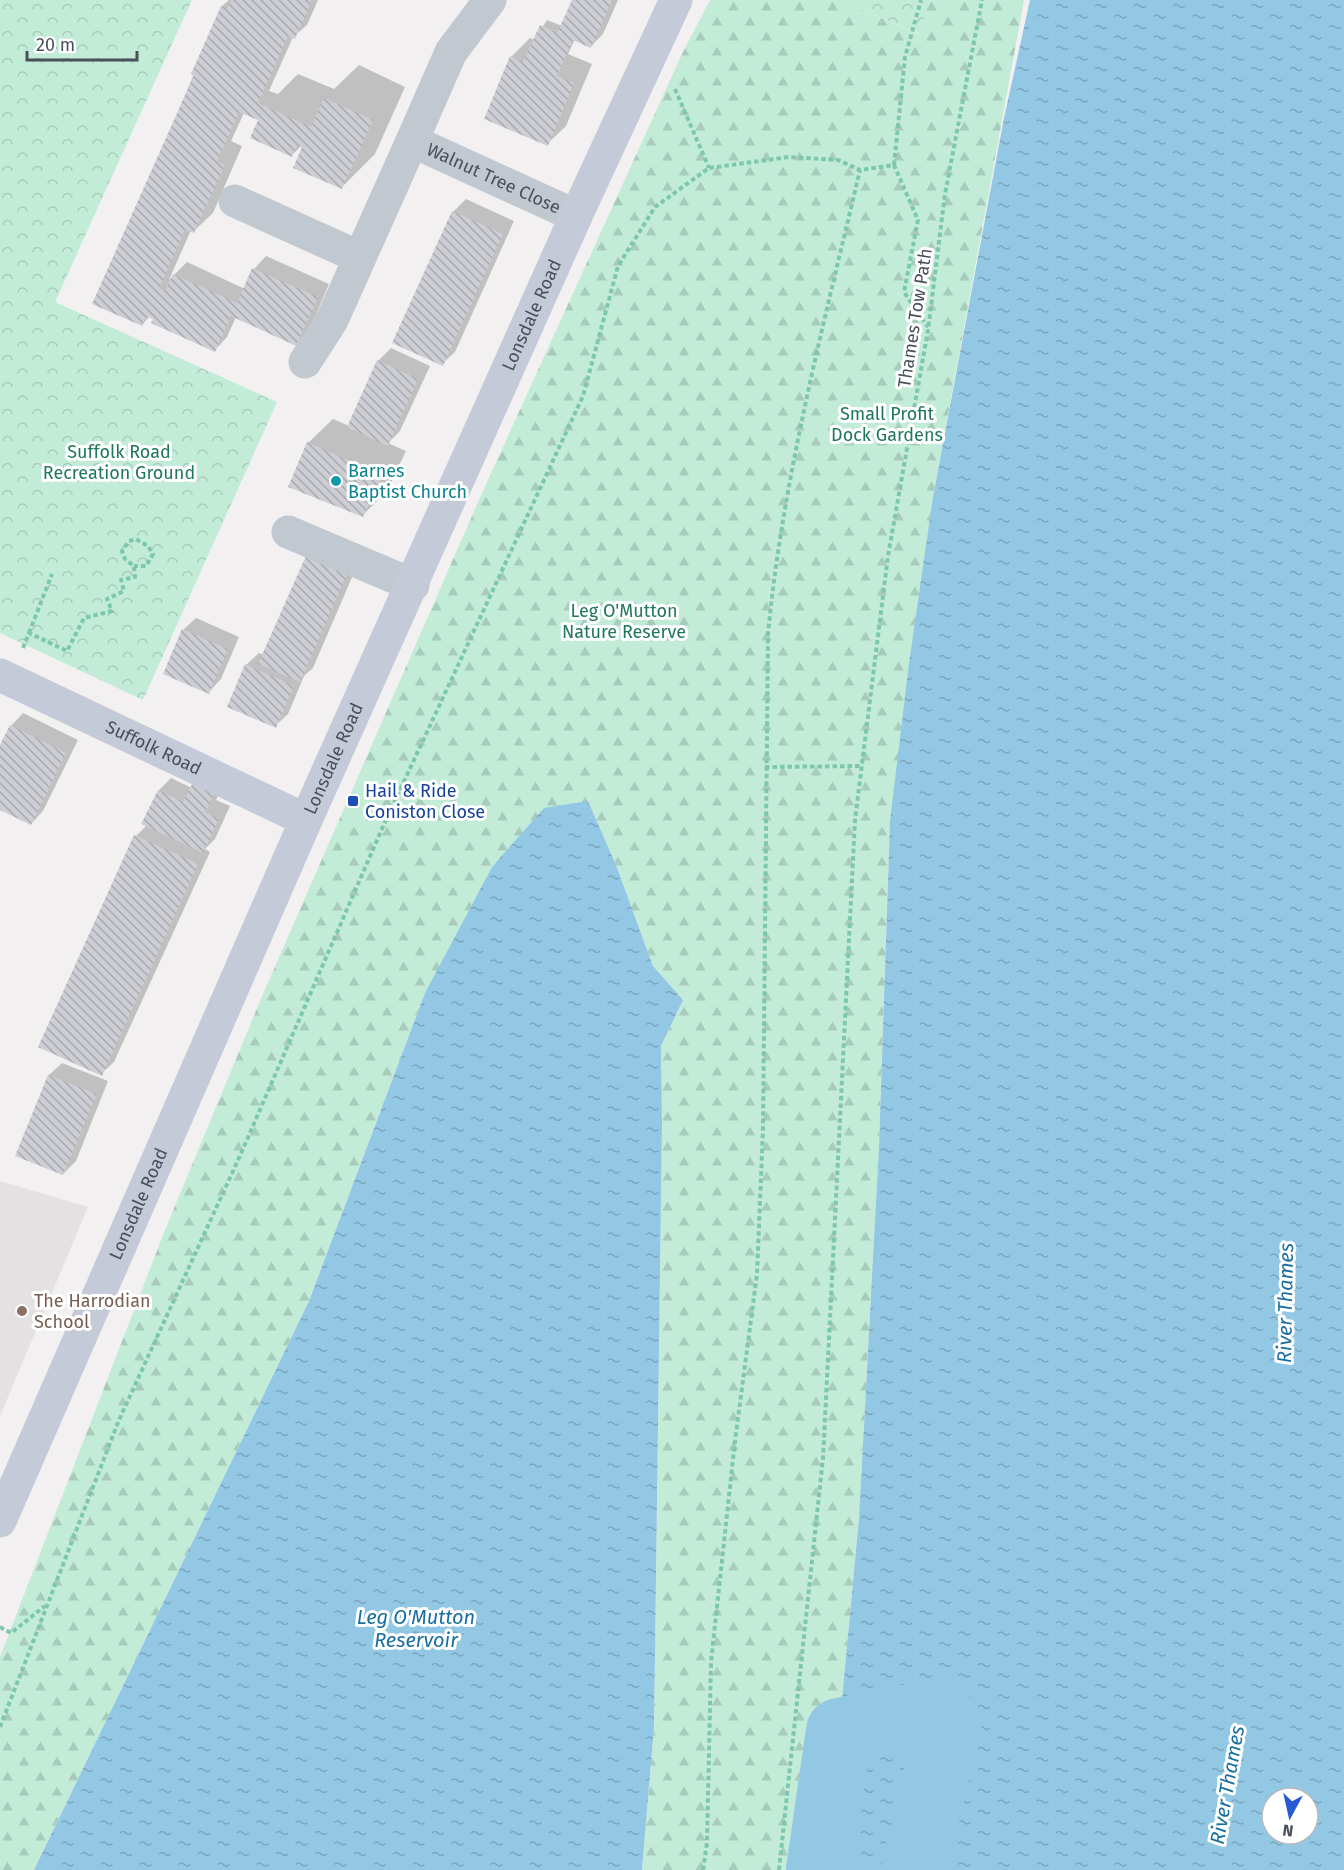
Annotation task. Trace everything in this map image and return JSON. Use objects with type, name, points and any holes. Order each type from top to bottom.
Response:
[{"type":"main road","name":"Lonsdale Road","points":[[0,1521],[306,820],[576,216],[676,0]]},
{"type":"main road","name":"Suffolk Road","points":[[5,677],[306,820]]},
{"type":"street","name":"Walnut Tree Close","points":[[305,362],[332,320],[451,52],[490,0]]},
{"type":"street","name":"Walnut Tree Close","points":[[412,141],[576,216]]},
{"type":"street","points":[[235,201],[359,257]]},
{"type":"street","points":[[288,532],[413,585]]},
{"type":"path","points":[[921,0],[905,57],[894,165],[918,220],[904,292],[928,327]]},
{"type":"path","name":"Thames Tow Path","points":[[779,1870],[824,1458],[855,820],[888,556],[928,327],[945,194],[982,0]]},
{"type":"path","points":[[646,66],[674,85],[709,168]]},
{"type":"path","points":[[0,1727],[119,1420],[239,1158],[381,831],[582,396],[618,266],[655,207],[709,168],[789,157],[837,160],[860,170],[894,165]]},
{"type":"path","points":[[703,1870],[706,1843],[711,1662],[735,1441],[757,1274],[763,1129],[768,634],[776,557],[821,338],[860,170]]},
{"type":"path","points":[[29,633],[67,651],[84,618],[112,611],[107,598],[124,591],[121,580],[135,577],[134,566],[125,559],[122,551],[129,540],[136,539],[148,546],[153,554],[146,566],[134,566]]},
{"type":"path","points":[[5,677],[29,633],[52,574]]},
{"type":"path","points":[[765,767],[862,766]]},
{"type":"path","points":[[0,1627],[11,1633],[46,1606]]},
{"type":"shaded area","name":"The Harrodian School","points":[[0,1181],[88,1207],[0,1416]]},
{"type":"green space","name":"Suffolk Road Recreation Ground","points":[[0,0],[192,0],[55,302],[277,402],[143,700],[0,633]]},
{"type":"green space","name":"Leg O'Mutton Nature Reserve","points":[[710,0],[840,0],[920,35],[927,0],[1024,0],[933,497],[890,821],[879,1146],[859,1518],[839,1731],[819,1870],[642,1870],[654,1727],[662,1124],[661,1046],[683,1000],[653,966],[616,865],[588,801],[425,993],[309,1301],[34,1870],[0,1870],[0,1657],[165,1230],[263,994],[478,502],[682,54]]},
{"type":"green space","points":[[840,0],[927,0],[921,35]]},
{"type":"water","name":"River Thames","points":[[1030,0],[1344,0],[1344,1870],[819,1870],[839,1731],[859,1518],[879,1146],[890,821],[909,663],[933,497],[1004,118]]},
{"type":"water","name":"Leg O'Mutton Reservoir","points":[[588,801],[616,865],[653,966],[683,1000],[661,1046],[662,1124],[654,1727],[642,1870],[34,1870],[309,1301],[425,993],[492,867],[544,808]]},
{"type":"building","points":[[231,0],[312,0],[295,39],[288,36],[258,103],[311,127],[324,98],[373,120],[342,189],[293,168],[302,147],[297,145],[292,157],[250,138],[258,120],[239,112],[217,161],[225,165],[194,233],[185,230],[159,288],[165,291],[173,274],[237,303],[252,268],[318,297],[296,346],[231,316],[215,352],[151,323],[153,319],[147,316],[142,326],[92,304],[194,75],[191,74],[221,6],[227,9]]},
{"type":"building","points":[[572,0],[612,0],[591,48],[573,40],[557,76],[574,83],[548,146],[484,119],[510,56],[523,62],[540,25],[557,33]]},
{"type":"building","points":[[452,211],[503,234],[443,366],[392,343]]},
{"type":"building","points":[[377,360],[418,379],[388,446],[347,427]]},
{"type":"building","name":"Barnes Baptist Church","points":[[307,442],[383,476],[363,517],[288,487]]},
{"type":"building","points":[[309,549],[350,567],[300,682],[258,664]]},
{"type":"building","points":[[182,629],[228,649],[209,694],[163,674]]},
{"type":"building","points":[[245,664],[294,686],[276,728],[227,707]]},
{"type":"building","points":[[10,725],[66,753],[31,825],[0,810],[0,745]]},
{"type":"building","points":[[192,784],[214,794],[205,812],[219,819],[203,853],[141,824],[158,790],[183,802]]},
{"type":"building","points":[[134,835],[198,864],[102,1076],[38,1047]]},
{"type":"building","points":[[48,1075],[97,1094],[63,1175],[15,1156]]},
{"type":"waterway","points":[[819,1870],[839,1731],[940,1711],[948,1728],[914,1870]]},
{"type":"place","name":"Barnes Baptist Church","points":[[336,481]]},
{"type":"place","name":"Hail & Ride Coniston Close","points":[[353,801]]},
{"type":"place","name":"The Harrodian School","points":[[22,1311]]},
{"type":"park label","name":"Small Profit Dock Gardens","points":[[887,424]]}]
